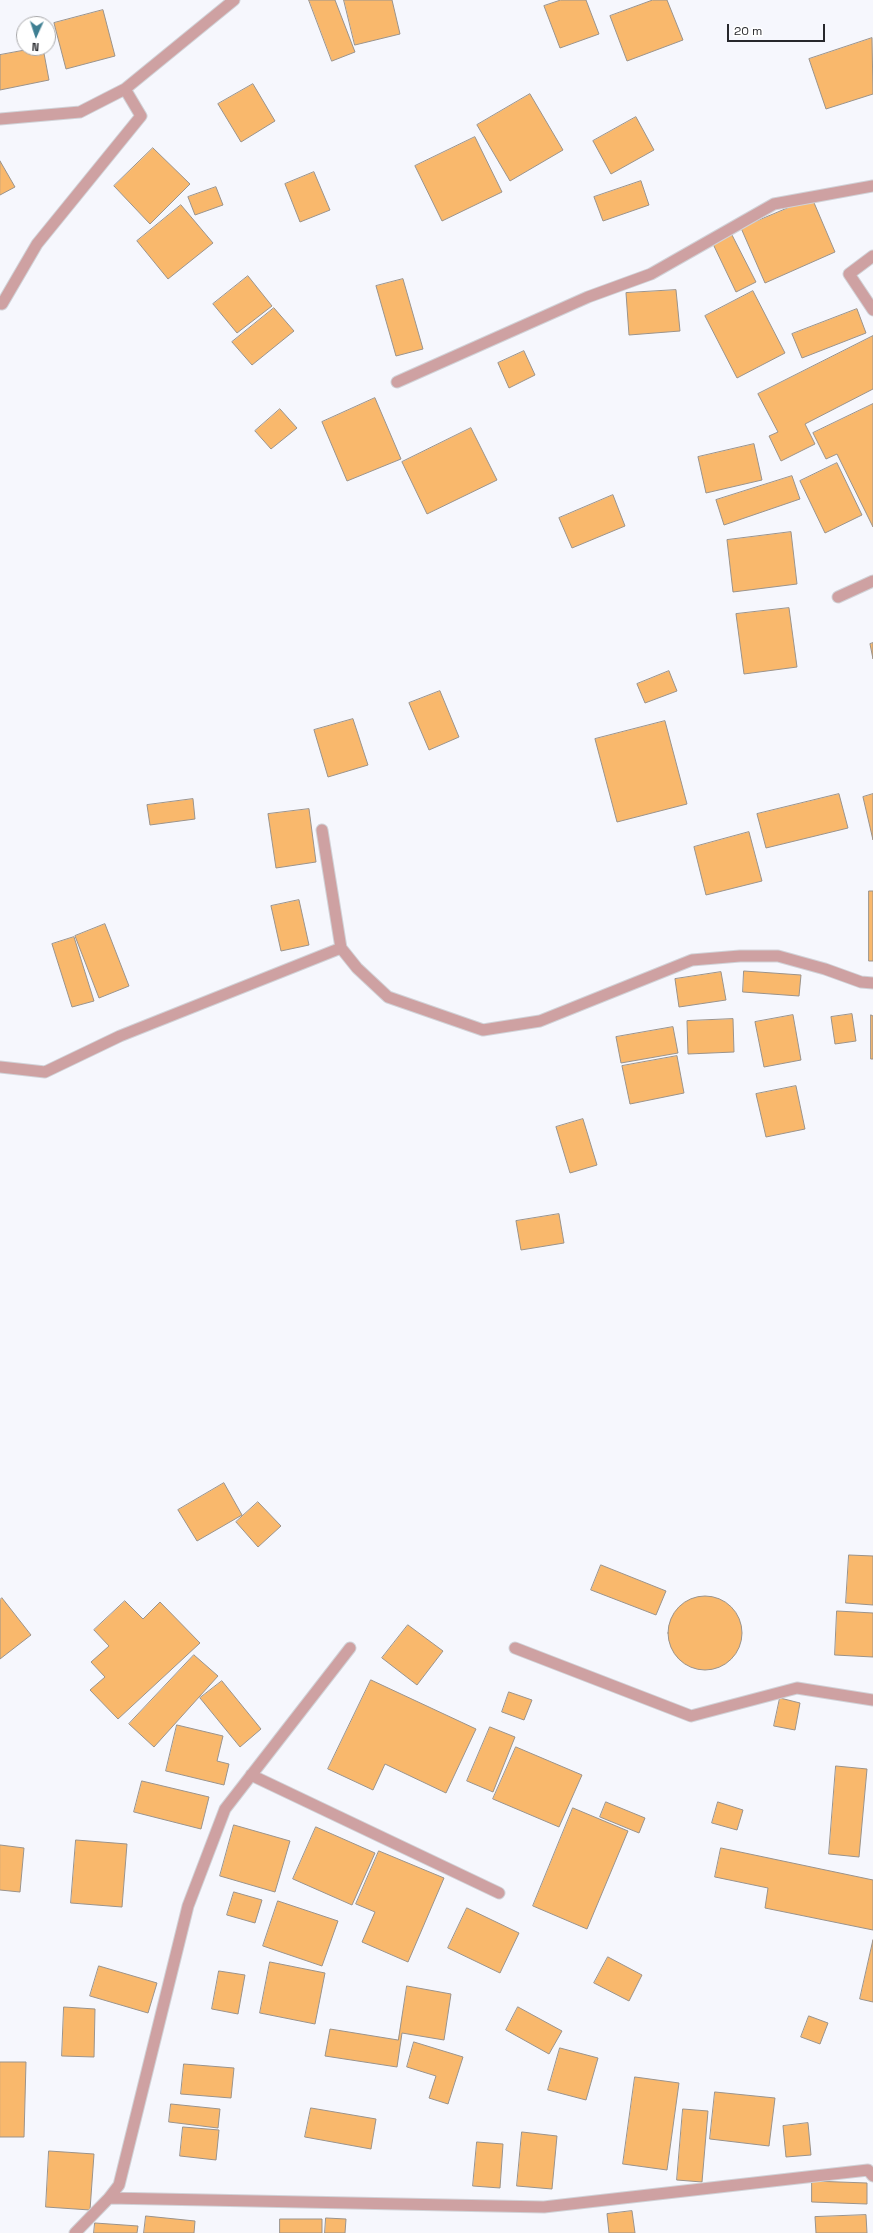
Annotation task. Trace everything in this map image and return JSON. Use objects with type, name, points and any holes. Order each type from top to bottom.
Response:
[{"type":"street","points":[[1,117],[80,112],[125,89],[234,0]]},
{"type":"street","points":[[2,304],[37,244],[141,116],[125,89]]},
{"type":"street","points":[[397,382],[588,297],[651,274],[774,204],[873,186]]},
{"type":"street","points":[[873,256],[849,274],[873,310]]},
{"type":"street","points":[[838,597],[873,581]]},
{"type":"street","points":[[322,830],[341,948],[357,968],[388,997],[483,1030],[540,1022],[692,960],[740,956],[778,956],[825,969],[860,982],[873,983]]},
{"type":"street","points":[[0,1067],[45,1072],[120,1036],[341,948]]},
{"type":"street","points":[[75,2233],[74,2231],[109,2198],[119,2185],[188,1906],[225,1809],[350,1648]]},
{"type":"street","points":[[515,1648],[691,1716],[797,1688],[873,1700]]},
{"type":"street","points":[[251,1775],[499,1893]]},
{"type":"street","points":[[109,2198],[544,2207],[868,2170],[873,2176]]},
{"type":"building","points":[[309,0],[335,0],[355,52],[332,61]]},
{"type":"building","points":[[344,0],[392,0],[400,34],[355,45]]},
{"type":"building","points":[[561,0],[586,0],[599,34],[560,48],[544,6]]},
{"type":"building","points":[[653,0],[667,0],[683,40],[627,61],[610,16]]},
{"type":"building","points":[[103,10],[115,56],[66,69],[56,31],[56,22]]},
{"type":"building","points":[[872,38],[873,94],[826,109],[809,59]]},
{"type":"building","points":[[16,52],[16,56],[44,56],[49,80],[0,90],[0,55]]},
{"type":"building","points":[[253,84],[275,121],[241,142],[218,104]]},
{"type":"building","points":[[530,94],[563,150],[510,181],[477,125]]},
{"type":"building","points":[[636,117],[654,150],[611,174],[593,141]]},
{"type":"building","points":[[475,137],[502,192],[442,221],[415,166]]},
{"type":"building","points":[[153,148],[190,184],[150,224],[114,186]]},
{"type":"building","points":[[0,161],[15,187],[0,195]]},
{"type":"building","points":[[314,172],[330,210],[300,222],[285,184]]},
{"type":"building","points":[[641,181],[649,205],[603,221],[594,197]]},
{"type":"building","points":[[216,187],[223,205],[195,215],[188,197]]},
{"type":"building","points":[[812,198],[835,252],[765,283],[741,228]]},
{"type":"building","points":[[181,205],[213,243],[168,279],[137,241]]},
{"type":"building","points":[[732,235],[756,282],[736,292],[713,244]]},
{"type":"building","points":[[248,276],[272,306],[237,333],[213,304]]},
{"type":"building","points":[[403,279],[423,349],[396,356],[376,286]]},
{"type":"building","points":[[676,290],[680,331],[629,335],[626,293]]},
{"type":"building","points":[[753,291],[785,353],[737,378],[705,316]]},
{"type":"building","points":[[274,308],[294,331],[252,365],[232,342]]},
{"type":"building","points":[[857,309],[866,333],[802,358],[792,334]]},
{"type":"building","points":[[873,336],[873,389],[805,424],[815,444],[781,461],[769,436],[778,432],[758,394]]},
{"type":"building","points":[[524,351],[535,375],[509,388],[498,363]]},
{"type":"building","points":[[375,398],[401,459],[347,481],[322,422]]},
{"type":"building","points":[[873,404],[873,527],[837,454],[826,459],[813,433]]},
{"type":"building","points":[[280,409],[297,428],[271,449],[255,431]]},
{"type":"building","points":[[471,428],[497,480],[427,514],[402,462]]},
{"type":"building","points":[[754,444],[762,480],[706,493],[698,457]]},
{"type":"building","points":[[837,463],[862,515],[825,533],[800,481]]},
{"type":"building","points":[[792,476],[800,499],[724,525],[716,500]]},
{"type":"building","points":[[613,495],[625,526],[572,548],[559,518]]},
{"type":"building","points":[[791,532],[797,584],[733,592],[727,540]]},
{"type":"building","points":[[789,608],[797,667],[744,674],[736,614]]},
{"type":"building","points":[[873,643],[873,659],[870,644]]},
{"type":"building","points":[[669,671],[677,691],[645,703],[637,684]]},
{"type":"building","points":[[440,691],[459,737],[429,750],[409,703]]},
{"type":"building","points":[[353,719],[368,765],[328,777],[314,730]]},
{"type":"building","points":[[665,721],[687,804],[617,822],[595,739]]},
{"type":"building","points":[[839,794],[848,828],[766,848],[757,814]]},
{"type":"building","points":[[873,794],[873,840],[863,797]]},
{"type":"building","points":[[193,799],[195,819],[150,825],[147,805]]},
{"type":"building","points":[[309,809],[316,862],[276,868],[268,814]]},
{"type":"building","points":[[749,832],[762,881],[706,895],[694,847]]},
{"type":"building","points":[[869,891],[873,891],[873,961],[869,961]]},
{"type":"building","points":[[299,900],[309,945],[281,951],[271,906]]},
{"type":"building","points":[[105,924],[129,986],[99,998],[75,936]]},
{"type":"building","points":[[74,937],[94,1001],[72,1007],[52,944]]},
{"type":"building","points":[[744,971],[801,975],[799,996],[743,992]]},
{"type":"building","points":[[721,972],[726,1000],[679,1007],[675,979]]},
{"type":"building","points":[[852,1014],[856,1041],[835,1044],[831,1017]]},
{"type":"building","points":[[793,1015],[801,1060],[764,1067],[755,1022]]},
{"type":"building","points":[[871,1015],[873,1016],[873,1059],[871,1059]]},
{"type":"building","points":[[733,1019],[734,1052],[688,1054],[687,1021]]},
{"type":"building","points":[[673,1027],[678,1053],[621,1063],[616,1037]]},
{"type":"building","points":[[677,1056],[684,1093],[630,1104],[622,1066]]},
{"type":"building","points":[[796,1086],[805,1129],[766,1137],[756,1094]]},
{"type":"building","points":[[583,1119],[597,1165],[570,1173],[556,1127]]},
{"type":"building","points":[[559,1214],[564,1243],[521,1250],[516,1221]]},
{"type":"building","points":[[224,1483],[242,1515],[197,1541],[178,1510]]},
{"type":"building","points":[[258,1502],[281,1526],[258,1547],[236,1522]]},
{"type":"building","points":[[849,1555],[873,1556],[873,1605],[846,1603]]},
{"type":"building","points":[[601,1565],[666,1591],[656,1615],[591,1590]]},
{"type":"building","points":[[705,1596],[719,1599],[731,1607],[739,1619],[742,1633],[739,1647],[731,1659],[719,1667],[705,1670],[691,1667],[679,1659],[671,1647],[668,1633],[671,1619],[679,1607],[691,1599]]},
{"type":"building","points":[[2,1598],[31,1635],[0,1659],[0,1600]]},
{"type":"building","points":[[125,1601],[143,1619],[160,1602],[200,1643],[118,1719],[90,1690],[105,1677],[91,1662],[109,1646],[94,1630]]},
{"type":"building","points":[[837,1611],[873,1613],[873,1657],[835,1655]]},
{"type":"building","points":[[408,1625],[443,1651],[417,1685],[382,1658]]},
{"type":"building","points":[[194,1655],[218,1676],[154,1747],[129,1724]]},
{"type":"building","points":[[371,1680],[476,1729],[446,1793],[385,1764],[373,1790],[328,1769]]},
{"type":"building","points":[[222,1681],[261,1729],[240,1747],[200,1698]]},
{"type":"building","points":[[509,1692],[532,1700],[524,1720],[502,1712]]},
{"type":"building","points":[[780,1698],[800,1703],[795,1730],[774,1726]]},
{"type":"building","points":[[177,1725],[223,1736],[217,1761],[229,1764],[224,1785],[166,1771]]},
{"type":"building","points":[[490,1727],[515,1737],[493,1792],[467,1781]]},
{"type":"building","points":[[516,1747],[582,1775],[559,1827],[493,1799]]},
{"type":"building","points":[[836,1766],[867,1769],[859,1857],[829,1854]]},
{"type":"building","points":[[142,1781],[209,1797],[201,1829],[134,1812]]},
{"type":"building","points":[[606,1802],[645,1818],[639,1833],[600,1817]]},
{"type":"building","points":[[718,1802],[743,1810],[737,1830],[712,1823]]},
{"type":"building","points":[[573,1808],[628,1831],[587,1929],[533,1906]]},
{"type":"building","points":[[234,1825],[290,1841],[275,1892],[220,1876]]},
{"type":"building","points":[[316,1827],[375,1853],[352,1905],[293,1879]]},
{"type":"building","points":[[76,1840],[127,1844],[122,1907],[71,1903]]},
{"type":"building","points":[[0,1845],[24,1848],[20,1892],[0,1890]]},
{"type":"building","points":[[721,1848],[873,1880],[873,1930],[765,1908],[768,1888],[715,1877]]},
{"type":"building","points":[[379,1851],[444,1878],[408,1962],[362,1942],[375,1912],[356,1904]]},
{"type":"building","points":[[234,1892],[262,1900],[255,1923],[227,1915]]},
{"type":"building","points":[[278,1901],[338,1921],[322,1966],[263,1946]]},
{"type":"building","points":[[467,1908],[519,1933],[500,1973],[448,1948]]},
{"type":"building","points":[[873,1940],[873,2002],[860,1999]]},
{"type":"building","points":[[608,1957],[642,1975],[629,2001],[594,1983]]},
{"type":"building","points":[[270,1962],[325,1973],[315,2024],[260,2013]]},
{"type":"building","points":[[99,1966],[157,1983],[148,2013],[90,1996]]},
{"type":"building","points":[[219,1971],[245,1975],[238,2014],[212,2009]]},
{"type":"building","points":[[407,1986],[451,1994],[444,2040],[402,2033],[397,2067],[325,2056],[330,2029],[398,2040]]},
{"type":"building","points":[[64,2007],[95,2009],[94,2057],[62,2056]]},
{"type":"building","points":[[518,2007],[562,2031],[549,2054],[506,2030]]},
{"type":"building","points":[[809,2016],[828,2023],[820,2044],[801,2037]]},
{"type":"building","points":[[414,2042],[463,2057],[448,2104],[429,2098],[436,2076],[407,2067]]},
{"type":"building","points":[[560,2048],[598,2058],[586,2100],[548,2090]]},
{"type":"building","points":[[0,2062],[26,2062],[24,2137],[0,2137]]},
{"type":"building","points":[[184,2064],[234,2068],[231,2098],[181,2094]]},
{"type":"building","points":[[635,2077],[679,2083],[667,2170],[623,2164]]},
{"type":"building","points":[[715,2092],[775,2098],[769,2146],[710,2139]]},
{"type":"building","points":[[171,2104],[220,2109],[218,2128],[169,2122]]},
{"type":"building","points":[[311,2108],[376,2119],[371,2149],[305,2137]]},
{"type":"building","points":[[683,2109],[708,2111],[702,2182],[677,2180]]},
{"type":"building","points":[[808,2123],[811,2155],[786,2157],[783,2126]]},
{"type":"building","points":[[183,2127],[219,2130],[216,2160],[180,2156]]},
{"type":"building","points":[[522,2132],[557,2136],[552,2189],[517,2186]]},
{"type":"building","points":[[477,2142],[503,2144],[500,2188],[473,2186]]},
{"type":"building","points":[[49,2151],[94,2154],[90,2210],[46,2207]]},
{"type":"building","points":[[812,2181],[867,2183],[867,2204],[812,2202]]},
{"type":"building","points":[[632,2211],[635,2233],[609,2233],[607,2214]]},
{"type":"building","points":[[866,2215],[867,2233],[816,2233],[815,2217]]},
{"type":"building","points":[[146,2216],[195,2221],[194,2233],[144,2233]]},
{"type":"building","points":[[326,2218],[346,2219],[345,2233],[325,2233]]},
{"type":"building","points":[[280,2219],[322,2219],[322,2233],[280,2233]]},
{"type":"building","points":[[95,2223],[138,2226],[137,2233],[94,2233]]}]
